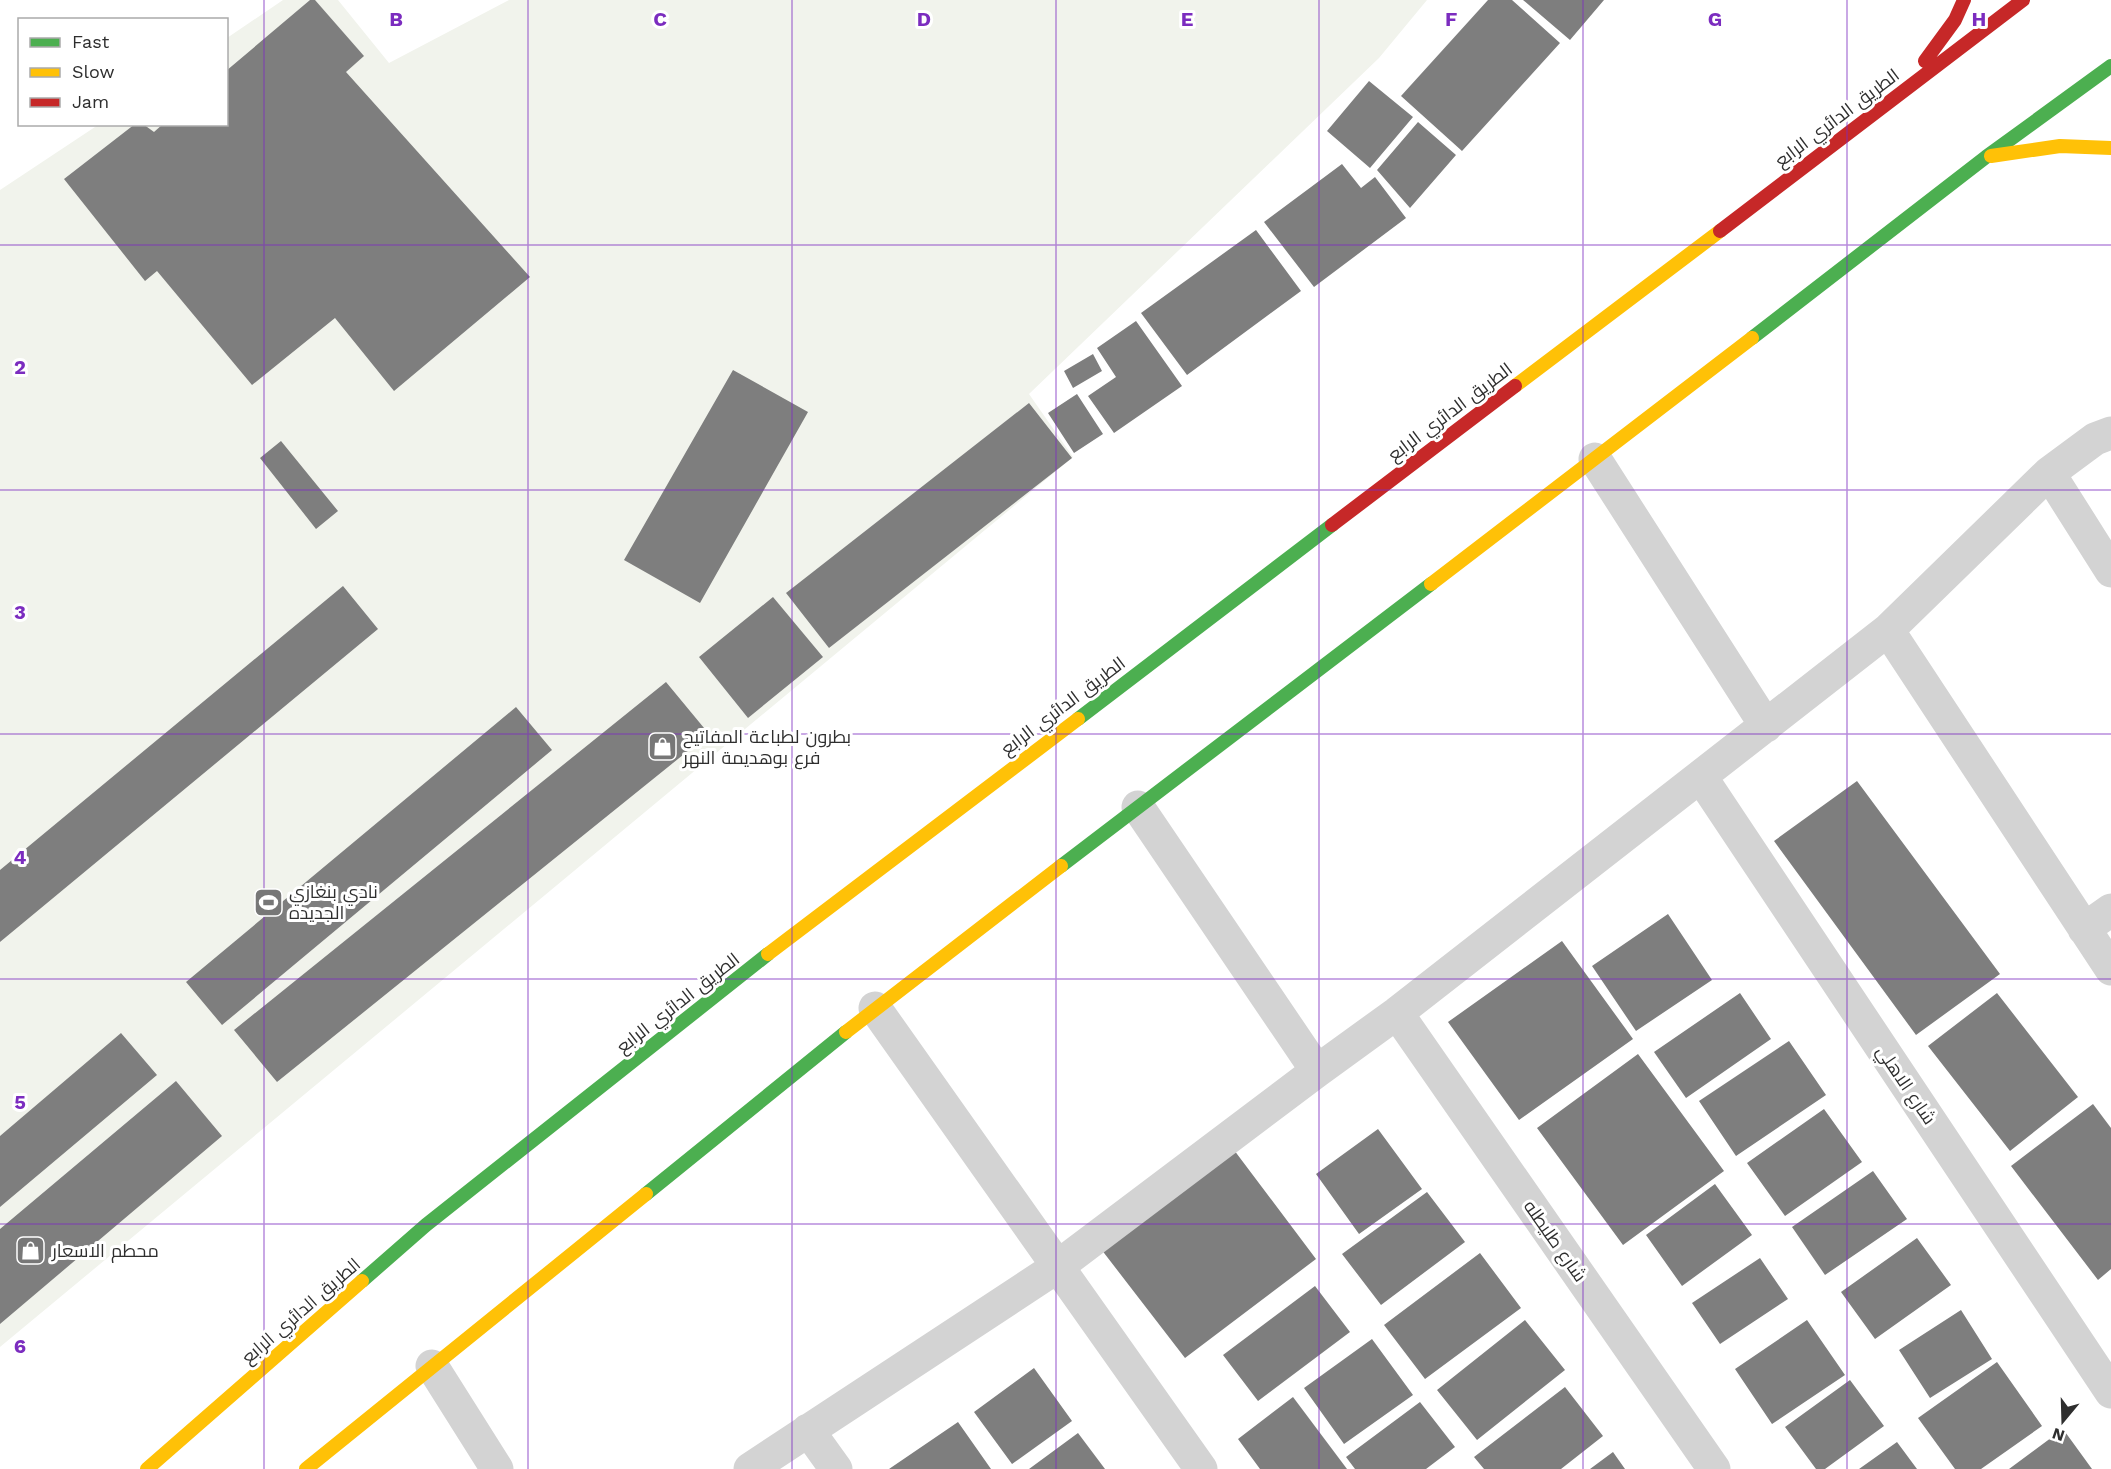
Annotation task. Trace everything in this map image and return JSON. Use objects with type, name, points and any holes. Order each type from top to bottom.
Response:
[{"type":"main road","points":[[1905,88],[1955,20],[1964,0]]},
{"type":"main road","name":"الطريق الدائري الرابع","points":[[147,1469],[426,1225],[767,955],[2023,0]]},
{"type":"main road","points":[[306,1469],[875,1008],[1595,459],[1986,157],[2111,66]]},
{"type":"main road","points":[[1986,157],[2060,146],[2111,148]]},
{"type":"street","points":[[750,1469],[1058,1267],[1397,1013],[1888,630],[2049,473],[2095,440],[2111,434]]},
{"type":"street","points":[[1595,459],[1766,726]]},
{"type":"street","points":[[2049,473],[2111,571]]},
{"type":"street","points":[[1888,630],[2111,969]]},
{"type":"street","name":"شارع الاهلي","points":[[1701,777],[2111,1392]]},
{"type":"street","points":[[1138,807],[1317,1071]]},
{"type":"street","points":[[2084,928],[2111,910]]},
{"type":"street","points":[[875,1008],[1201,1469]]},
{"type":"street","name":"شارع طليطله","points":[[1397,1013],[1714,1469]]},
{"type":"street","points":[[432,1366],[497,1469]]},
{"type":"street","points":[[808,1430],[836,1469]]},
{"type":"shaded area","name":"نادي بنغازي الجديده","points":[[283,0],[338,0],[389,63],[509,0],[1427,0],[1379,58],[1029,394],[1073,457],[0,1347],[0,190],[96,126],[228,126],[228,37]]},
{"type":"building","points":[[310,0],[315,0],[364,56],[346,72],[530,277],[394,391],[335,318],[252,385],[157,271],[145,281],[64,179],[132,126],[146,126],[154,132],[161,126],[228,126],[228,69]]},
{"type":"building","points":[[1488,0],[1512,0],[1560,43],[1462,151],[1401,96]]},
{"type":"building","points":[[1523,0],[1604,0],[1570,40]]},
{"type":"building","points":[[1369,81],[1413,117],[1370,168],[1327,131]]},
{"type":"building","points":[[1418,122],[1456,155],[1410,208],[1377,170]]},
{"type":"building","points":[[1342,164],[1361,188],[1375,177],[1406,218],[1314,287],[1264,222]]},
{"type":"building","points":[[1256,230],[1301,291],[1187,375],[1141,313]]},
{"type":"building","points":[[1136,321],[1182,386],[1114,433],[1088,396],[1116,377],[1097,348]]},
{"type":"building","points":[[1093,354],[1102,371],[1073,388],[1064,371]]},
{"type":"building","points":[[733,370],[808,412],[700,603],[624,560]]},
{"type":"building","points":[[1077,394],[1103,434],[1074,453],[1048,413]]},
{"type":"building","points":[[1029,403],[1072,458],[829,648],[786,593]]},
{"type":"building","points":[[281,441],[338,511],[316,529],[260,458]]},
{"type":"building","points":[[343,586],[378,629],[0,942],[0,870]]},
{"type":"building","points":[[773,597],[823,657],[748,718],[699,657]]},
{"type":"building","points":[[666,682],[709,734],[277,1082],[234,1030]]},
{"type":"building","points":[[516,707],[552,750],[222,1025],[186,982]]},
{"type":"building","points":[[1857,781],[2000,974],[1916,1035],[1774,841]]},
{"type":"building","points":[[1668,914],[1712,980],[1636,1031],[1592,966]]},
{"type":"building","points":[[1562,941],[1633,1039],[1519,1120],[1448,1022]]},
{"type":"building","points":[[1740,993],[1771,1039],[1686,1098],[1654,1052]]},
{"type":"building","points":[[1997,993],[2078,1097],[2010,1151],[1928,1046]]},
{"type":"building","points":[[121,1033],[157,1075],[0,1207],[0,1136]]},
{"type":"building","points":[[1789,1041],[1826,1095],[1736,1156],[1699,1101]]},
{"type":"building","points":[[1638,1054],[1724,1171],[1623,1245],[1537,1128]]},
{"type":"building","points":[[176,1081],[222,1136],[0,1324],[0,1229]]},
{"type":"building","points":[[2093,1104],[2111,1128],[2111,1269],[2098,1280],[2011,1166]]},
{"type":"building","points":[[1824,1109],[1862,1162],[1785,1216],[1747,1163]]},
{"type":"building","points":[[1378,1129],[1422,1189],[1359,1234],[1316,1174]]},
{"type":"building","points":[[1234,1150],[1316,1259],[1185,1358],[1101,1249]]},
{"type":"building","points":[[1873,1171],[1907,1219],[1825,1275],[1792,1227]]},
{"type":"building","points":[[1715,1184],[1752,1235],[1682,1286],[1646,1235]]},
{"type":"building","points":[[1427,1192],[1465,1242],[1381,1305],[1342,1254]]},
{"type":"building","points":[[1917,1238],[1951,1285],[1875,1339],[1841,1292]]},
{"type":"building","points":[[1480,1253],[1521,1308],[1425,1379],[1384,1325]]},
{"type":"building","points":[[1760,1258],[1788,1299],[1720,1344],[1692,1303]]},
{"type":"building","points":[[1315,1286],[1350,1332],[1258,1401],[1223,1355]]},
{"type":"building","points":[[1961,1310],[1992,1359],[1930,1398],[1899,1350]]},
{"type":"building","points":[[1525,1320],[1565,1370],[1477,1440],[1437,1390]]},
{"type":"building","points":[[1807,1320],[1845,1375],[1772,1424],[1735,1369]]},
{"type":"building","points":[[1372,1339],[1413,1395],[1344,1444],[1304,1388]]},
{"type":"building","points":[[1997,1362],[2042,1426],[1981,1469],[1955,1469],[1918,1418]]},
{"type":"building","points":[[1034,1368],[1072,1421],[1012,1464],[974,1412]]},
{"type":"building","points":[[1850,1380],[1884,1426],[1825,1469],[1816,1469],[1785,1427]]},
{"type":"building","points":[[1565,1387],[1603,1436],[1561,1469],[1484,1469],[1474,1457]]},
{"type":"building","points":[[1293,1397],[1347,1469],[1260,1469],[1238,1439]]},
{"type":"building","points":[[1420,1402],[1455,1447],[1426,1469],[1355,1469],[1346,1457]]},
{"type":"building","points":[[958,1422],[991,1469],[889,1469]]},
{"type":"building","points":[[2063,1429],[2092,1469],[2009,1469]]},
{"type":"building","points":[[1078,1433],[1105,1469],[1029,1469]]},
{"type":"building","points":[[1897,1442],[1917,1469],[1859,1469]]},
{"type":"building","points":[[1613,1452],[1625,1469],[1590,1469]]},
{"type":"traffic: fast","points":[[1752,338],[1986,157],[2111,66]]},
{"type":"traffic: fast","points":[[1078,719],[1332,525]]},
{"type":"traffic: fast","points":[[1061,866],[1431,584]]},
{"type":"traffic: fast","points":[[362,1281],[426,1225],[768,954]]},
{"type":"traffic: fast","points":[[646,1194],[846,1032]]},
{"type":"traffic: slow","points":[[1991,156],[2060,146],[2111,148]]},
{"type":"traffic: slow","points":[[1515,386],[1720,231]]},
{"type":"traffic: slow","points":[[1431,584],[1752,338]]},
{"type":"traffic: slow","points":[[768,954],[1078,719]]},
{"type":"traffic: slow","points":[[846,1032],[1061,866]]},
{"type":"traffic: slow","points":[[306,1469],[646,1194]]},
{"type":"traffic: slow","points":[[147,1469],[362,1281]]},
{"type":"traffic: jam","points":[[1925,61],[1955,20],[1964,0]]},
{"type":"traffic: jam","points":[[1720,231],[2023,0]]},
{"type":"traffic: jam","points":[[1332,525],[1515,386]]},
{"type":"place","name":"بطرون لطباعة المفاتيح فرع بوهديمة النهر","points":[[662,747]]},
{"type":"place","name":"نادي بنغازي الجديده","points":[[268,902]]},
{"type":"place","name":"محطم الاسعار","points":[[31,1251]]}]
